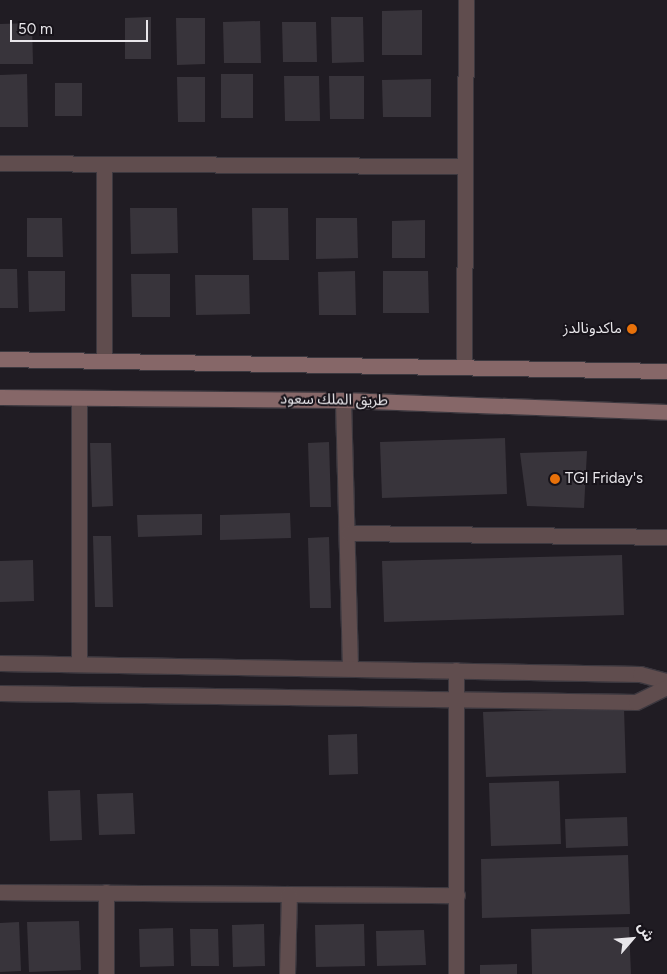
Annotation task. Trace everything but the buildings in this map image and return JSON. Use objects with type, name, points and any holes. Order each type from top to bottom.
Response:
[{"type":"main road","points":[[0,359],[667,371]]},
{"type":"main road","name":"طريق الملك سعود","points":[[0,397],[343,400],[667,412]]},
{"type":"street","points":[[464,367],[466,0]]},
{"type":"street","points":[[0,163],[465,166]]},
{"type":"street","points":[[104,164],[104,360]]},
{"type":"street","points":[[79,398],[79,663]]},
{"type":"street","points":[[343,400],[348,533],[350,668]]},
{"type":"street","points":[[348,533],[667,537]]},
{"type":"street","points":[[0,663],[640,674],[667,681]]},
{"type":"street","points":[[456,670],[458,698],[456,974]]},
{"type":"street","points":[[0,693],[636,702],[667,687]]},
{"type":"street","points":[[0,892],[457,895]]},
{"type":"street","points":[[106,892],[106,974]]},
{"type":"street","points":[[287,974],[289,894]]},
{"type":"place","name":"ماكدونالدز","points":[[632,329]]},
{"type":"place","name":"TGI Friday's","points":[[555,479]]}]
